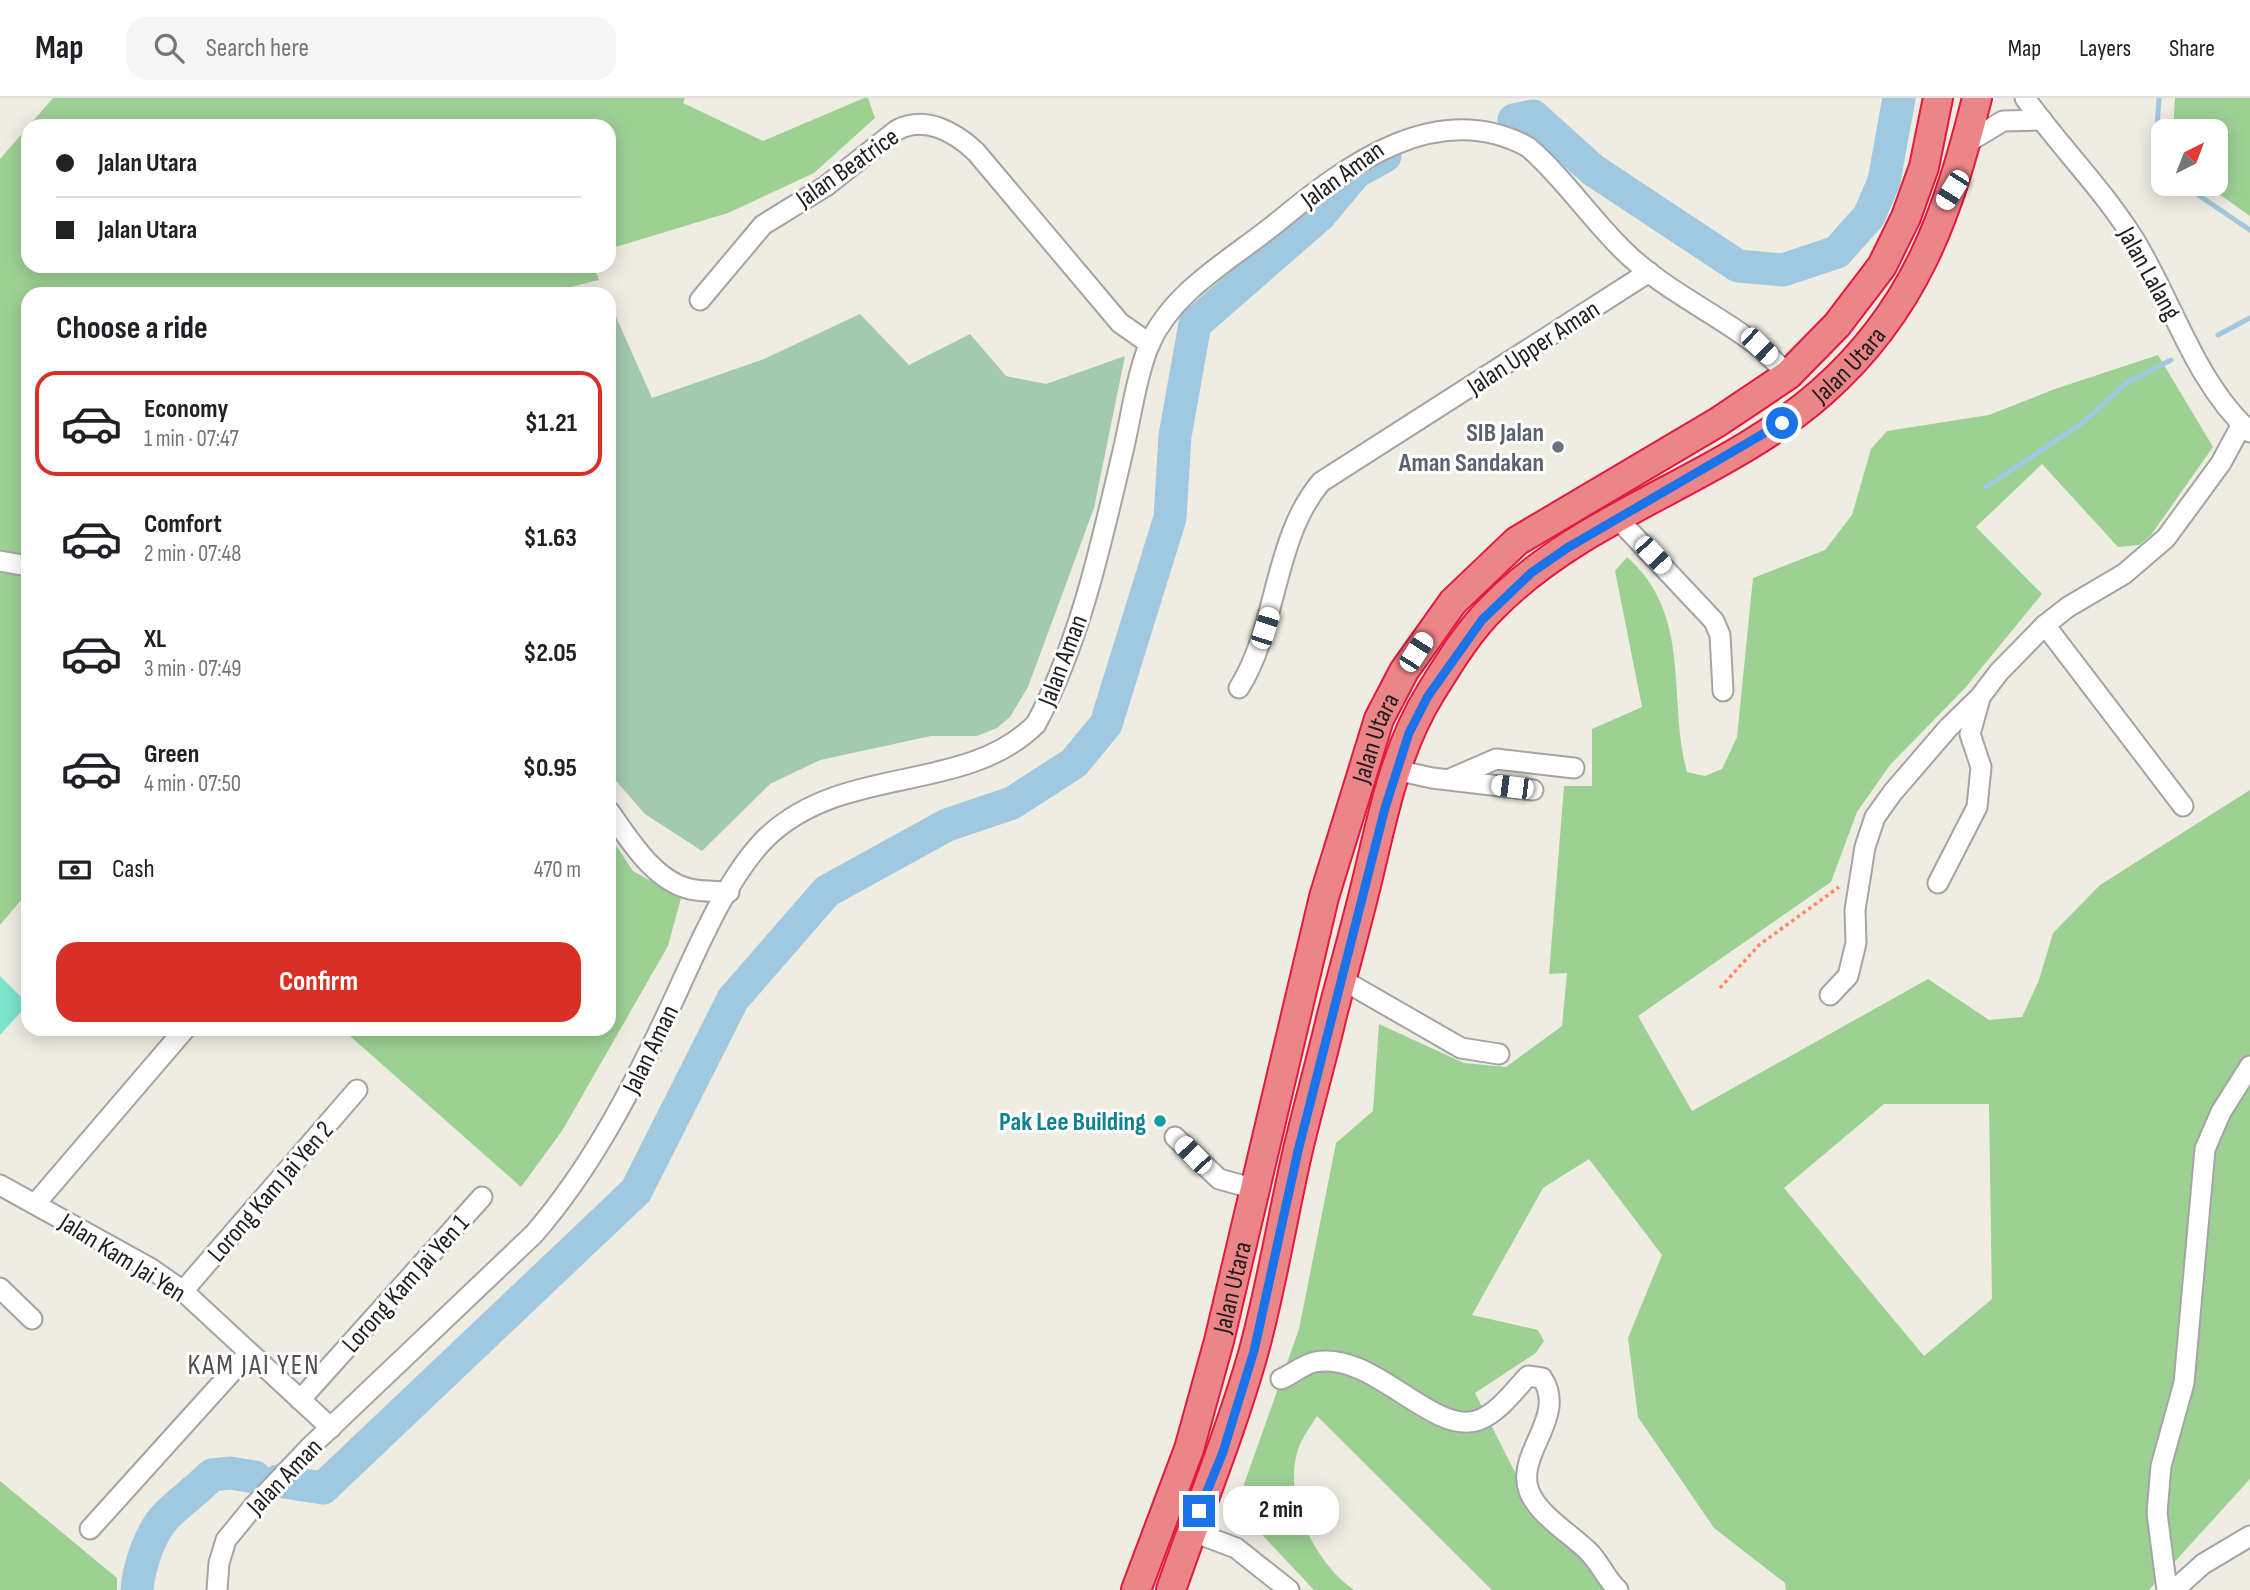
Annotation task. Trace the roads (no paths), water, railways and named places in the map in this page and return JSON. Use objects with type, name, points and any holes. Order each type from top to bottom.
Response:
[{"type":"highway","name":"Jalan Utara","points":[[1136,1590],[1189,1449],[1255,1189],[1324,897],[1379,719],[1428,634],[1453,602],[1517,541],[1718,422],[1788,375],[1837,325],[1882,266],[1906,217],[1924,167],[1938,98]]},
{"type":"highway","name":"Jalan Utara","points":[[1171,1590],[1223,1452],[1254,1351],[1298,1151],[1396,770],[1409,733],[1428,696],[1493,606],[1567,548],[1782,423],[1822,393],[1899,305],[1921,270],[1952,190],[1978,98]]},
{"type":"highway","points":[[1788,375],[1801,384],[1812,382],[1826,371],[1887,294],[1952,190]]},
{"type":"street","name":"Jalan Lalang","points":[[2025,98],[2123,223],[2156,278],[2194,357],[2246,428]]},
{"type":"street","name":"Jalan Aman","points":[[217,1590],[219,1563],[226,1540],[253,1507],[331,1428],[534,1234],[561,1203],[596,1151],[627,1096],[705,933],[729,891],[766,838],[796,815],[830,797],[987,758],[1017,741],[1036,724],[1090,589],[1150,344],[1162,321],[1193,287],[1245,249],[1347,163],[1374,146],[1436,118],[1464,117],[1490,123],[1529,148],[1624,252],[1672,290],[1759,346],[1788,375]]},
{"type":"street","points":[[1965,144],[2003,121],[2042,120]]},
{"type":"street","name":"Jalan Beatrice","points":[[700,300],[763,225],[826,186],[897,130],[908,124],[921,123],[961,138],[976,152],[1120,323],[1150,344]]},
{"type":"street","name":"Jalan Upper Aman","points":[[1239,688],[1259,647],[1297,525],[1321,482],[1649,272]]},
{"type":"street","points":[[1830,995],[1848,975],[1853,958],[1855,910],[1861,872],[1875,817],[1949,727],[2045,625],[2124,574],[2166,538],[2246,428]]},
{"type":"street","points":[[1618,519],[1714,621],[1720,635],[1723,691]]},
{"type":"street","points":[[0,561],[21,565]]},
{"type":"street","points":[[2045,625],[2183,806]]},
{"type":"street","points":[[1938,883],[1977,807],[1981,767],[1970,734],[1980,697]]},
{"type":"street","points":[[1449,780],[1496,759],[1574,768]]},
{"type":"street","points":[[1396,770],[1449,780],[1533,790]]},
{"type":"street","points":[[616,820],[653,867],[665,876],[690,889],[729,891]]},
{"type":"street","points":[[1342,979],[1461,1048],[1499,1054]]},
{"type":"street","points":[[36,1203],[179,1036]]},
{"type":"street","points":[[2168,1590],[2157,1513],[2160,1478],[2171,1424],[2184,1383],[2205,1149],[2221,1112],[2250,1066]]},
{"type":"street","name":"Lorong Kam Jai Yen 2","points":[[183,1291],[357,1090]]},
{"type":"street","points":[[1174,1137],[1219,1180],[1255,1189]]},
{"type":"street","name":"Jalan Kam Jai Yen","points":[[0,1185],[150,1268],[183,1291],[331,1428]]},
{"type":"street","name":"Lorong Kam Jai Yen 1","points":[[300,1400],[482,1197]]},
{"type":"street","points":[[0,1288],[32,1319]]},
{"type":"street","points":[[90,1529],[248,1354]]},
{"type":"street","points":[[1281,1379],[1312,1362],[1355,1366],[1436,1413],[1465,1422],[1480,1419],[1495,1410],[1528,1376],[1542,1378],[1546,1385],[1549,1413],[1526,1471],[1530,1492],[1550,1517],[1591,1554],[1618,1590]]},
{"type":"street","points":[[1191,1531],[1236,1548],[1289,1590]]},
{"type":"street","points":[[2174,1590],[2203,1564],[2250,1536]]},
{"type":"waterway","points":[[1514,120],[1533,116],[1593,170],[1738,266],[1783,270],[1837,252],[1869,216],[1884,181],[1899,98]]},
{"type":"waterway","points":[[2158,119],[2159,98]]},
{"type":"waterway","points":[[278,1481],[323,1488],[636,1191],[733,999],[827,891],[947,825],[1012,803],[1074,763],[1106,724],[1170,518],[1175,436],[1195,324],[1320,215],[1356,172],[1385,156]]},
{"type":"waterway","points":[[2200,196],[2250,230]]},
{"type":"waterway","points":[[2218,335],[2250,318]]},
{"type":"waterway","points":[[1986,487],[2085,421],[2126,383],[2171,360]]},
{"type":"waterway","points":[[137,1590],[143,1560],[151,1540],[161,1522],[172,1510],[212,1475],[230,1473],[255,1477]]},
{"type":"place","name":"SIB Jalan Aman Sandakan","points":[[1558,447]]},
{"type":"place","name":"Pak Lee Building","points":[[1160,1121]]},
{"type":"district","name":"KAM JAI YEN","points":[[254,1364]]}]
